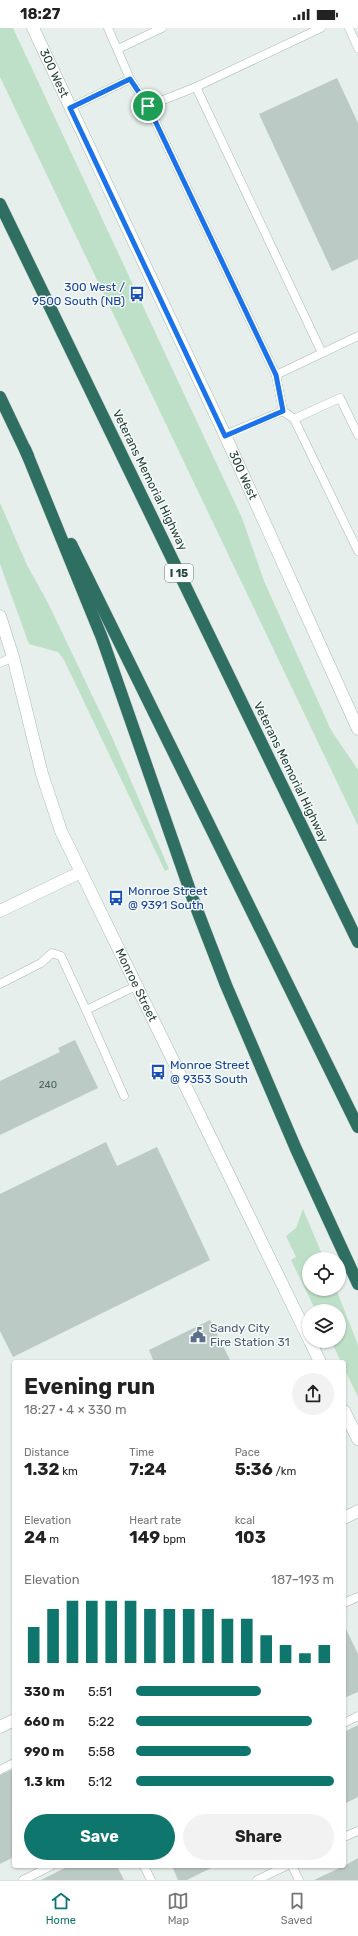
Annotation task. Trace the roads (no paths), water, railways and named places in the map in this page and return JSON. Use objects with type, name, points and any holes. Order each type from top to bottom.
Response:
[{"type":"highway","name":"Veterans Memorial Highway","points":[[0,204],[358,942]]},
{"type":"highway","points":[[0,397],[358,1127]]},
{"type":"highway","points":[[25,449],[102,638],[194,902],[226,985],[269,1088],[358,1284]]},
{"type":"street","name":"300 West","points":[[33,28],[225,436],[358,729]]},
{"type":"street","name":"Monroe Street","points":[[0,616],[13,657],[42,774],[61,831],[302,1326]]},
{"type":"street","points":[[0,911],[81,872]]},
{"type":"street","name":"Monroe Street","points":[[313,1348],[319,1360]]},
{"type":"street","points":[[346,1415],[358,1439]]},
{"type":"street","points":[[346,1517],[358,1511]]},
{"type":"street","points":[[0,1727],[12,1721]]},
{"type":"lane","points":[[108,28],[130,79],[148,106],[276,375],[283,411],[294,419],[358,551]]},
{"type":"lane","points":[[118,49],[162,28]]},
{"type":"lane","points":[[148,106],[169,99],[196,87],[321,28]]},
{"type":"lane","points":[[349,28],[358,48]]},
{"type":"lane","points":[[70,108],[130,79]]},
{"type":"lane","points":[[196,87],[322,353]]},
{"type":"lane","points":[[276,375],[358,336]]},
{"type":"lane","points":[[294,419],[340,398],[358,435]]},
{"type":"lane","points":[[225,436],[283,411]]},
{"type":"lane","points":[[0,663],[13,657]]},
{"type":"lane","points":[[0,984],[41,963],[52,954],[61,956],[124,1096]]},
{"type":"lane","points":[[86,1010],[136,986]]},
{"type":"lane","points":[[346,1602],[358,1597]]},
{"type":"lane","points":[[346,1722],[358,1716]]},
{"type":"lane","points":[[0,1770],[12,1764]]},
{"type":"lane","points":[[346,1836],[358,1831]]},
{"type":"lane","points":[[23,1880],[47,1868]]},
{"type":"lane","points":[[145,1868],[150,1880]]},
{"type":"lane","points":[[257,1880],[282,1868]]},
{"type":"lane","points":[[293,1868],[300,1880]]},
{"type":"place","name":"300 West / 9500 South (NB)","points":[[137,294]]},
{"type":"place","name":"Monroe Street @ 9391 South","points":[[116,898]]},
{"type":"place","name":"Monroe Street @ 9353 South","points":[[158,1072]]},
{"type":"place","name":"Sandy City Fire Station 31","points":[[198,1335]]}]
